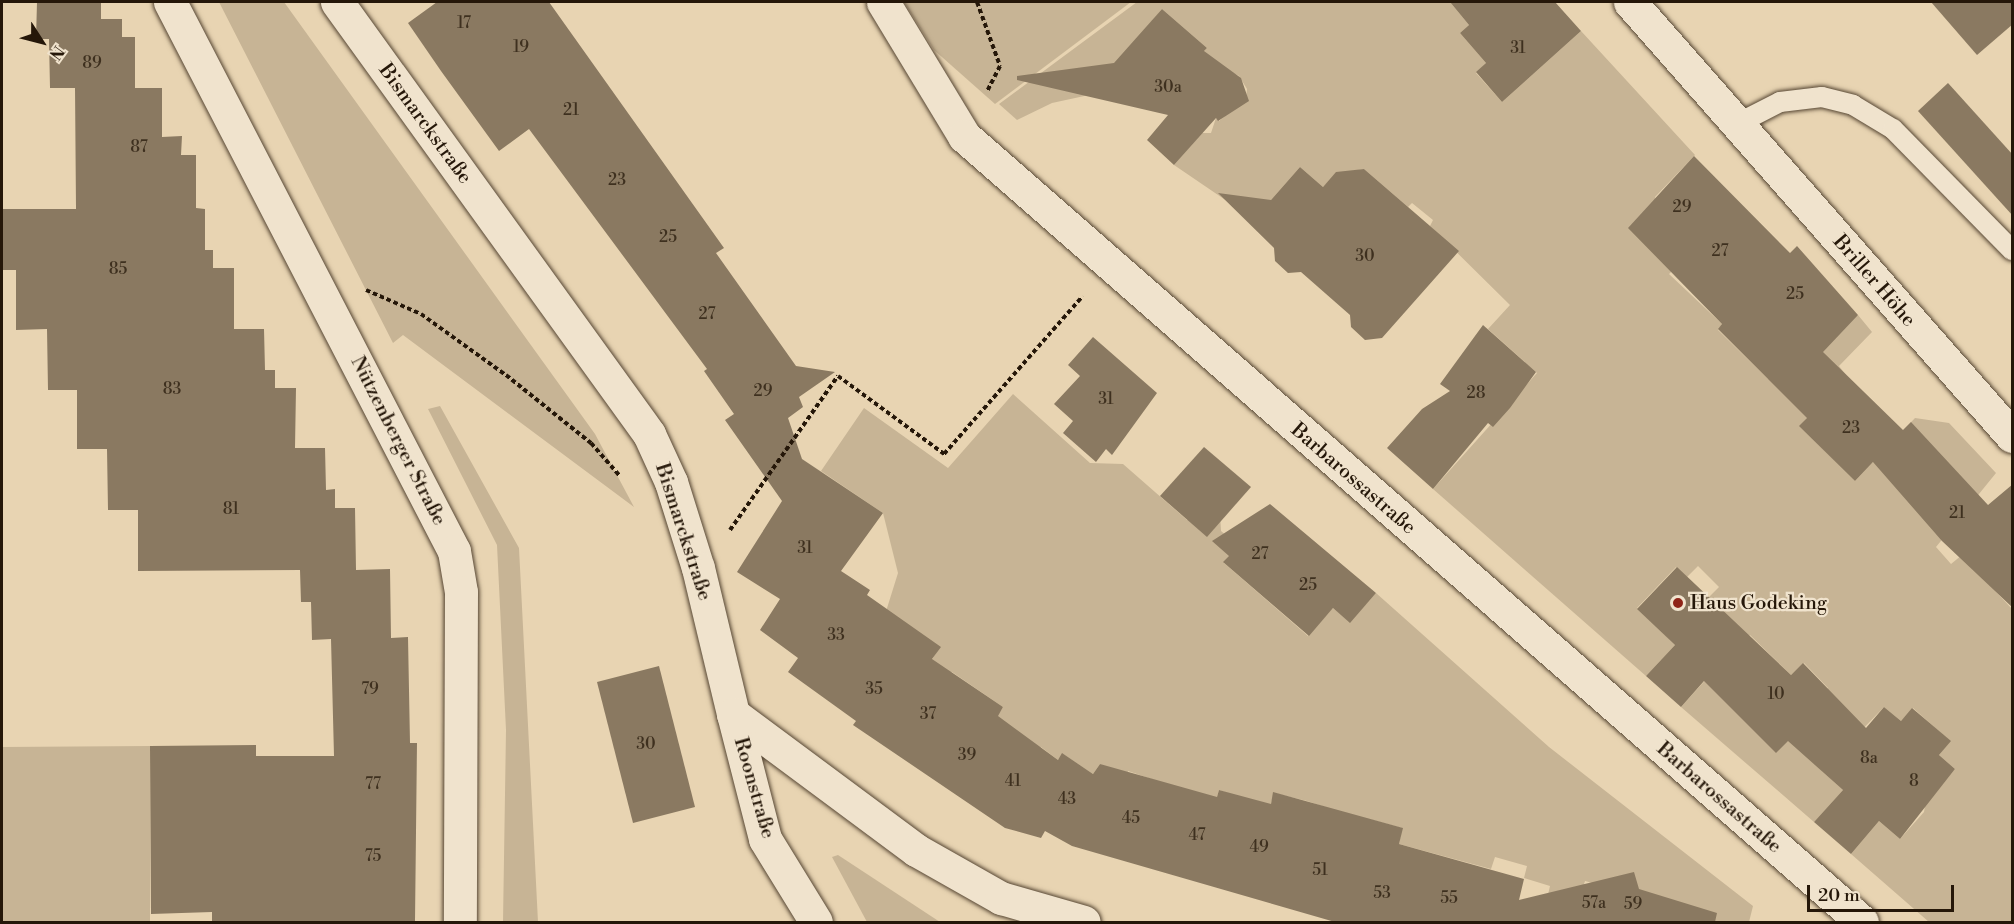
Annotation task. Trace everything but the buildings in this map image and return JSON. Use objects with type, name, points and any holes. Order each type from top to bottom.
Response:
[{"type":"street","name":"Nützenberger Straße","points":[[170,2],[454,551],[461,592],[460,922]]},
{"type":"street","name":"Bismarckstraße","points":[[337,2],[649,434],[671,482],[698,568],[733,714]]},
{"type":"street","name":"Barbarossastraße","points":[[883,2],[964,136],[1109,266],[1862,922]]},
{"type":"street","name":"Briller Höhe","points":[[1630,2],[2013,436]]},
{"type":"street","name":"Roonstraße","points":[[733,714],[765,839],[816,922]]},
{"type":"street","points":[[733,714],[916,850],[1001,898],[1084,922]]},
{"type":"lane","points":[[1737,124],[1780,102],[1822,97],[1853,105],[1893,129],[2013,250]]},
{"type":"path","points":[[954,118],[993,87],[1000,66],[977,2]]},
{"type":"path","points":[[698,568],[737,521],[838,376],[944,454],[1109,266]]},
{"type":"path","points":[[321,293],[369,290],[421,314],[507,375],[591,443],[640,499],[671,482]]},
{"type":"shaded area","points":[[219,2],[284,2],[595,434],[634,507],[403,335],[393,343]]},
{"type":"shaded area","points":[[904,2],[1131,2],[995,104],[934,50]]},
{"type":"shaded area","points":[[1137,2],[1450,2],[1469,25],[1460,33],[1486,63],[1476,73],[1502,102],[1581,31],[1695,155],[1655,197],[1678,265],[1669,274],[1722,324],[1718,330],[1768,379],[1792,354],[1858,315],[1872,332],[1839,366],[1846,375],[1800,426],[1855,481],[1915,418],[1949,423],[1996,473],[1936,547],[1951,564],[1962,555],[2012,609],[2012,922],[1929,922],[1851,854],[1879,821],[1900,839],[1924,812],[1927,794],[1934,795],[1955,769],[1939,755],[1950,741],[1913,708],[1901,721],[1884,707],[1822,771],[1843,790],[1814,822],[1681,707],[1710,675],[1805,712],[1828,688],[1804,663],[1791,675],[1750,635],[1712,675],[1708,598],[1719,587],[1698,566],[1687,577],[1676,567],[1637,608],[1675,645],[1646,676],[1433,489],[1537,373],[1488,329],[1510,305],[1430,226],[1433,220],[1412,203],[1408,207],[1364,169],[1335,174],[1323,187],[1300,167],[1271,200],[1246,214],[1174,165],[1202,133],[1211,133],[1216,118],[1219,121],[1246,99],[1247,89],[1239,76],[1200,56],[1207,48],[1162,9],[1089,95],[1052,103],[1017,120],[999,104]]},
{"type":"shaded area","points":[[1013,394],[1090,463],[1123,464],[1187,520],[1220,514],[1221,531],[1238,545],[1224,563],[1308,636],[1333,608],[1350,622],[1376,593],[1549,747],[1753,906],[1749,922],[1687,922],[1654,912],[1636,888],[1633,875],[1614,889],[1585,881],[1577,907],[1547,899],[1550,886],[1524,878],[1527,866],[1495,857],[1491,869],[1399,844],[1402,828],[1369,819],[1364,835],[1337,811],[1307,801],[1274,793],[1270,807],[1219,790],[1216,801],[1128,771],[1126,779],[1100,764],[1093,774],[1063,754],[1058,760],[1041,747],[1036,754],[992,724],[1003,707],[952,672],[920,678],[940,647],[883,621],[898,573],[883,513],[821,471],[864,408],[948,468]]},
{"type":"shaded area","points":[[440,406],[519,548],[538,922],[503,922],[506,730],[497,545],[428,409]]},
{"type":"shaded area","points":[[150,746],[150,922],[2,922],[2,747]]},
{"type":"shaded area","points":[[838,855],[940,922],[867,922],[832,857]]},
{"type":"place","name":"Haus Godeking","points":[[1678,603]]}]
